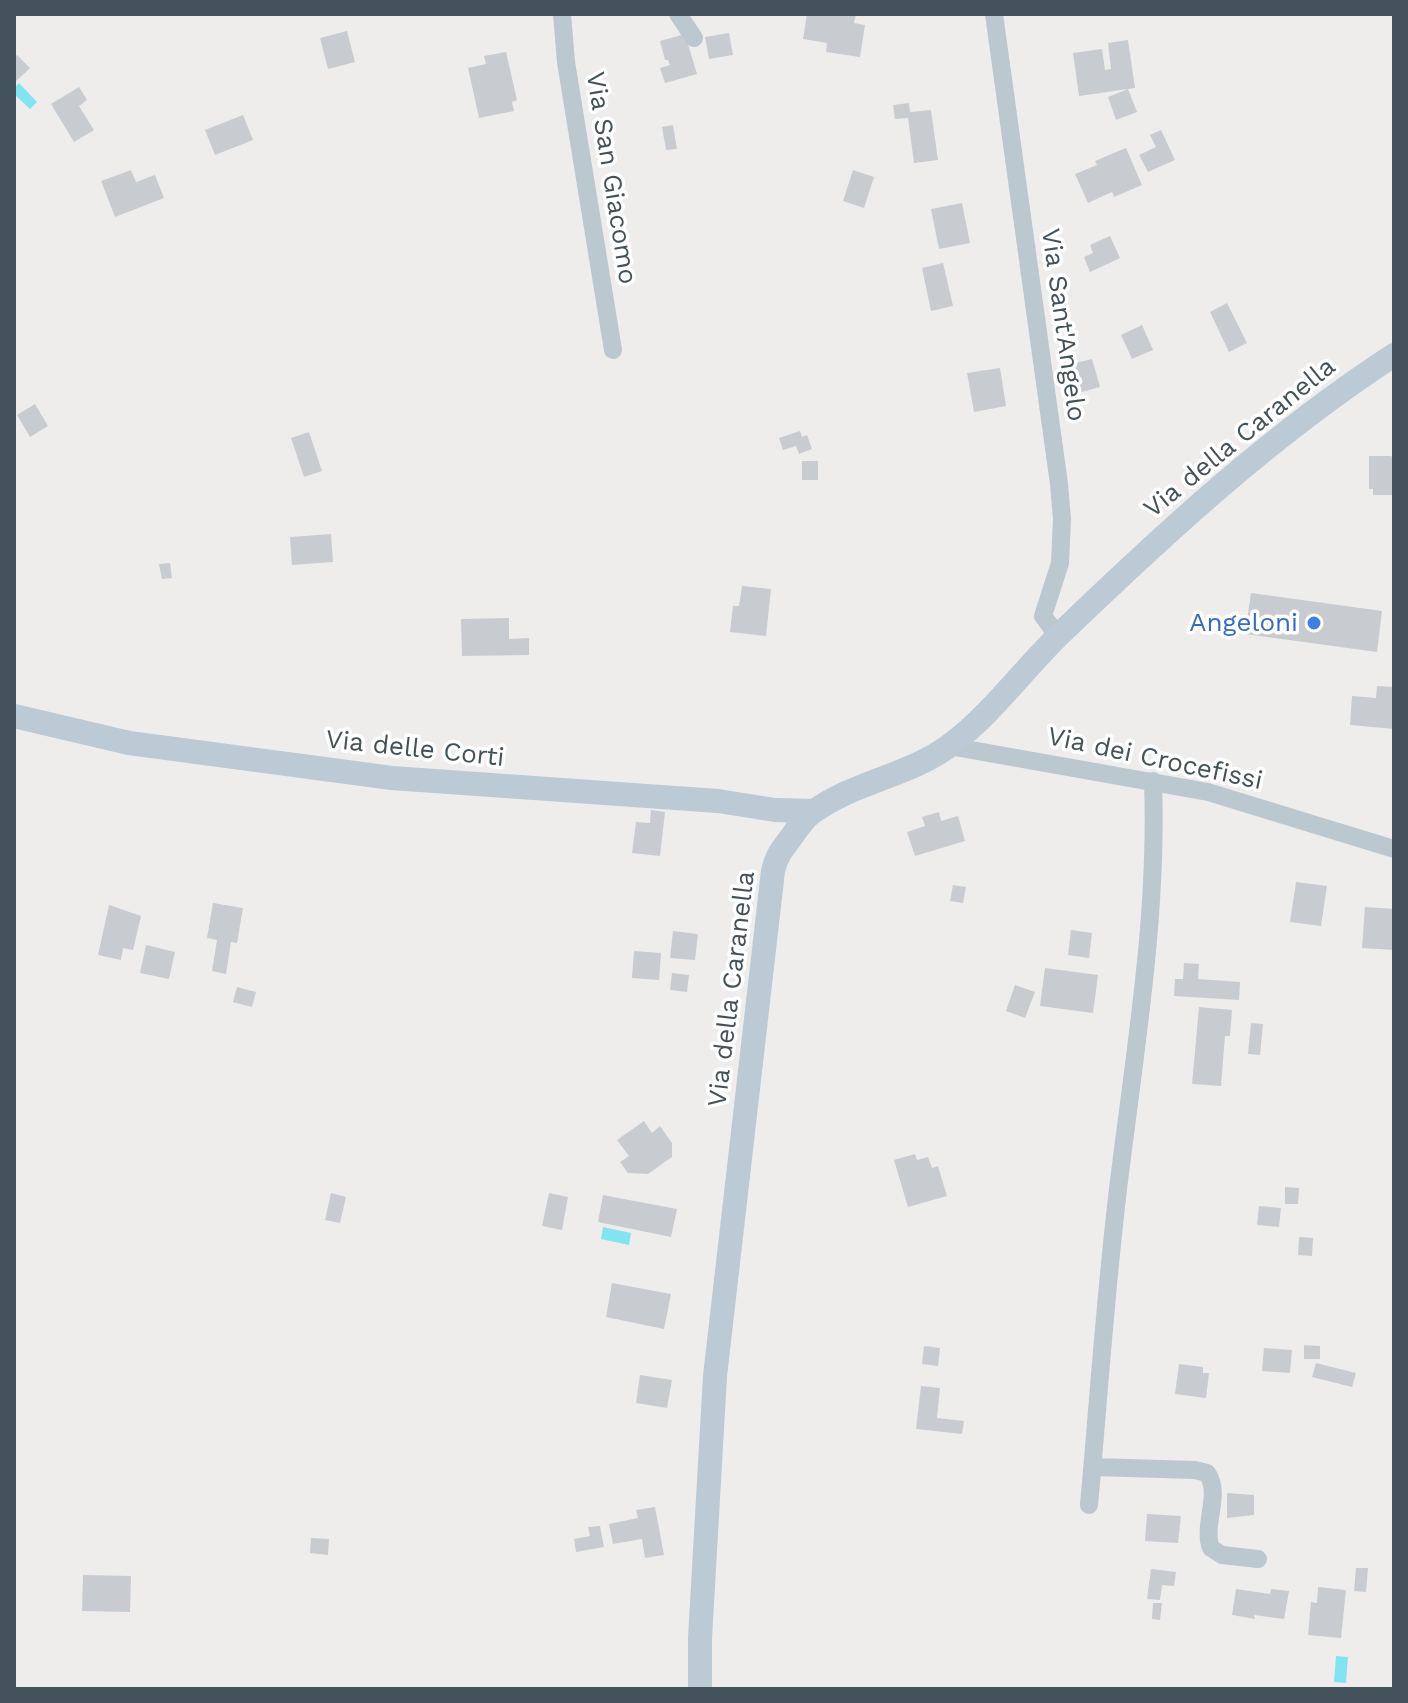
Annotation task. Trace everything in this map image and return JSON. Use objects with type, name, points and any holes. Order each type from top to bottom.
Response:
[{"type":"main road","name":"Via della Caranella","points":[[700,1689],[699,1650],[714,1387],[773,871],[782,847],[798,825],[814,811],[932,758],[949,746],[981,719],[1058,636],[1220,485],[1335,396],[1394,355]]},
{"type":"main road","name":"Via delle Corti","points":[[14,716],[129,743],[392,778],[718,801],[775,810],[814,811]]},
{"type":"street","name":"Via San Giacomo","points":[[562,14],[566,62],[613,350]]},
{"type":"street","points":[[678,14],[694,38]]},
{"type":"street","name":"Via Sant'Angelo","points":[[994,14],[1060,499],[1059,569],[1043,616],[1058,636]]},
{"type":"street","name":"Via dei Crocefissi","points":[[949,746],[1208,792],[1394,849]]},
{"type":"street","points":[[1089,1505],[1114,1224],[1139,1033],[1155,830],[1153,781]]},
{"type":"street","points":[[1093,1467],[1207,1473],[1212,1485],[1208,1533],[1211,1548],[1222,1555],[1258,1559]]},
{"type":"water","points":[[19,83],[37,102],[30,109],[14,94],[14,88]]},
{"type":"water","points":[[603,1227],[631,1233],[629,1245],[601,1239]]},
{"type":"water","points":[[1336,1656],[1348,1657],[1346,1683],[1334,1682]]},
{"type":"building","points":[[807,14],[856,14],[854,23],[865,25],[860,57],[826,52],[827,43],[803,39]]},
{"type":"building","points":[[347,31],[355,62],[328,69],[320,38]]},
{"type":"building","points":[[729,33],[733,55],[709,59],[705,37]]},
{"type":"building","points":[[685,34],[697,74],[665,83],[660,68],[670,65],[665,60],[660,41]]},
{"type":"building","points":[[1128,40],[1135,88],[1079,96],[1073,53],[1102,49],[1105,70],[1111,69],[1108,43]]},
{"type":"building","points":[[506,52],[517,100],[512,102],[514,111],[479,118],[468,68],[486,64],[484,56]]},
{"type":"building","points":[[17,55],[30,68],[14,83],[14,58]]},
{"type":"building","points":[[79,87],[87,100],[79,106],[94,130],[74,142],[51,104]]},
{"type":"building","points":[[1128,89],[1137,112],[1116,120],[1108,97]]},
{"type":"building","points":[[909,103],[910,112],[931,110],[938,160],[914,163],[908,118],[895,119],[893,105]]},
{"type":"building","points":[[243,115],[253,140],[215,155],[205,130]]},
{"type":"building","points":[[673,125],[677,149],[666,150],[662,127]]},
{"type":"building","points":[[1161,130],[1175,160],[1148,172],[1139,155],[1156,147],[1150,135]]},
{"type":"building","points":[[1126,148],[1142,185],[1114,197],[1112,192],[1088,203],[1075,174],[1097,165],[1095,161]]},
{"type":"building","points":[[131,170],[136,182],[155,175],[164,198],[115,217],[101,181]]},
{"type":"building","points":[[853,170],[874,177],[864,208],[843,201]]},
{"type":"building","points":[[962,203],[970,243],[939,249],[931,209]]},
{"type":"building","points":[[1110,236],[1120,258],[1090,272],[1084,257],[1093,253],[1090,245]]},
{"type":"building","points":[[943,263],[953,306],[931,311],[922,268]]},
{"type":"building","points":[[1227,303],[1247,343],[1229,352],[1210,312]]},
{"type":"building","points":[[1142,325],[1153,350],[1132,359],[1121,335]]},
{"type":"building","points":[[1092,359],[1100,387],[1071,395],[1063,366]]},
{"type":"building","points":[[1000,368],[1006,406],[974,412],[967,373]]},
{"type":"building","points":[[35,404],[48,426],[30,437],[17,415]]},
{"type":"building","points":[[800,431],[802,437],[807,435],[812,449],[799,454],[796,446],[783,450],[779,438]]},
{"type":"building","points":[[309,432],[322,471],[304,477],[291,438]]},
{"type":"building","points":[[1369,456],[1391,456],[1394,459],[1394,495],[1373,495],[1373,489],[1369,489]]},
{"type":"building","points":[[802,461],[818,461],[818,480],[802,480]]},
{"type":"building","points":[[331,534],[333,562],[292,565],[290,537]]},
{"type":"building","points":[[170,563],[172,578],[162,579],[159,564]]},
{"type":"building","points":[[742,586],[771,589],[766,636],[730,632],[733,606],[739,606]]},
{"type":"building","name":"Angeloni","points":[[1251,593],[1382,611],[1377,652],[1245,634]]},
{"type":"building","points":[[509,618],[509,639],[529,638],[529,655],[462,656],[461,619]]},
{"type":"building","points":[[1377,686],[1394,687],[1394,729],[1350,725],[1352,696],[1376,698]]},
{"type":"building","points":[[651,810],[665,812],[660,856],[632,853],[636,822],[650,823]]},
{"type":"building","points":[[939,812],[941,821],[958,816],[965,841],[915,856],[907,832],[925,826],[922,817]]},
{"type":"building","points":[[1296,882],[1327,886],[1321,926],[1290,922]]},
{"type":"building","points":[[953,885],[966,887],[963,903],[950,901]]},
{"type":"building","points":[[213,903],[243,908],[237,943],[231,942],[226,974],[212,971],[217,940],[207,938]]},
{"type":"building","points":[[109,905],[141,916],[133,950],[123,948],[121,960],[98,955]]},
{"type":"building","points":[[1365,907],[1394,909],[1394,950],[1362,948]]},
{"type":"building","points":[[1071,930],[1092,933],[1089,958],[1068,955]]},
{"type":"building","points":[[673,931],[698,934],[695,960],[670,958]]},
{"type":"building","points":[[146,945],[175,952],[169,979],[140,973]]},
{"type":"building","points":[[634,951],[661,953],[659,980],[632,978]]},
{"type":"building","points":[[1184,963],[1199,964],[1198,979],[1240,982],[1239,1000],[1174,996],[1175,979],[1183,979]]},
{"type":"building","points":[[1045,968],[1098,975],[1093,1013],[1040,1006]]},
{"type":"building","points":[[672,973],[689,975],[687,992],[670,990]]},
{"type":"building","points":[[1015,985],[1035,992],[1025,1018],[1006,1011]]},
{"type":"building","points":[[237,987],[256,992],[252,1007],[233,1002]]},
{"type":"building","points":[[1199,1007],[1232,1010],[1230,1036],[1225,1036],[1221,1086],[1192,1084]]},
{"type":"building","points":[[1251,1023],[1263,1024],[1260,1055],[1248,1054]]},
{"type":"building","points":[[644,1121],[652,1133],[660,1126],[672,1143],[672,1157],[648,1174],[628,1173],[620,1162],[629,1156],[617,1140]]},
{"type":"building","points":[[915,1154],[917,1160],[928,1157],[932,1168],[938,1166],[947,1196],[908,1207],[894,1160]]},
{"type":"building","points":[[1285,1187],[1299,1188],[1298,1204],[1285,1204]]},
{"type":"building","points":[[331,1193],[346,1197],[340,1223],[325,1220]]},
{"type":"building","points":[[549,1193],[568,1197],[562,1230],[542,1226]]},
{"type":"building","points":[[603,1195],[677,1209],[671,1237],[598,1222]]},
{"type":"building","points":[[1259,1206],[1281,1208],[1279,1227],[1257,1225]]},
{"type":"building","points":[[1299,1237],[1313,1238],[1312,1256],[1298,1255]]},
{"type":"building","points":[[612,1283],[671,1294],[664,1329],[606,1317]]},
{"type":"building","points":[[1304,1345],[1320,1346],[1320,1359],[1304,1359]]},
{"type":"building","points":[[924,1346],[940,1348],[938,1366],[922,1364]]},
{"type":"building","points":[[1264,1348],[1292,1350],[1290,1373],[1262,1371]]},
{"type":"building","points":[[1316,1363],[1356,1373],[1352,1387],[1312,1377]]},
{"type":"building","points":[[1179,1364],[1203,1367],[1203,1373],[1209,1373],[1206,1398],[1175,1394]]},
{"type":"building","points":[[640,1375],[672,1380],[667,1408],[636,1403]]},
{"type":"building","points":[[921,1386],[940,1388],[937,1418],[964,1421],[962,1434],[916,1429]]},
{"type":"building","points":[[1227,1493],[1254,1495],[1254,1515],[1227,1518]]},
{"type":"building","points":[[655,1507],[664,1555],[645,1558],[642,1539],[613,1544],[609,1524],[638,1518],[636,1510]]},
{"type":"building","points":[[1147,1514],[1181,1516],[1178,1543],[1145,1541]]},
{"type":"building","points":[[600,1526],[604,1547],[576,1552],[574,1539],[590,1536],[588,1527]]},
{"type":"building","points":[[311,1538],[329,1539],[328,1555],[310,1553]]},
{"type":"building","points":[[1356,1568],[1368,1568],[1366,1592],[1354,1591]]},
{"type":"building","points":[[1151,1569],[1176,1572],[1174,1586],[1162,1585],[1160,1600],[1147,1599]]},
{"type":"building","points":[[83,1575],[131,1576],[130,1612],[82,1611]]},
{"type":"building","points":[[1318,1587],[1346,1590],[1341,1638],[1308,1635],[1311,1602],[1317,1603]]},
{"type":"building","points":[[1236,1589],[1270,1594],[1271,1589],[1289,1591],[1284,1619],[1232,1615]]},
{"type":"building","points":[[1153,1603],[1162,1603],[1160,1620],[1152,1619]]},
{"type":"place","name":"Angeloni","points":[[1314,623]]}]
